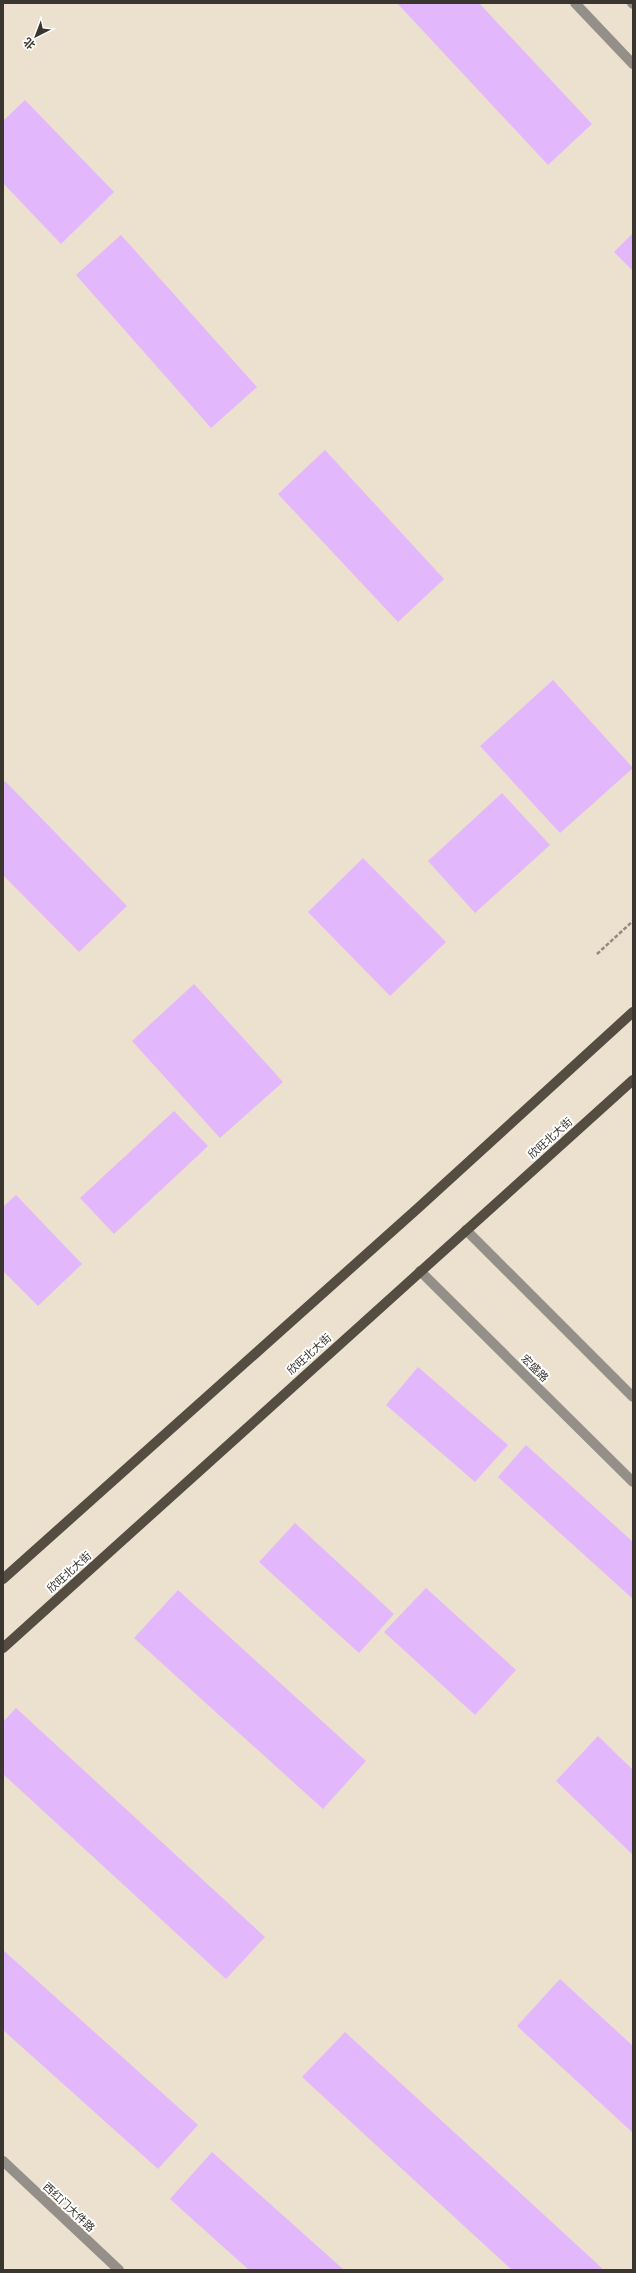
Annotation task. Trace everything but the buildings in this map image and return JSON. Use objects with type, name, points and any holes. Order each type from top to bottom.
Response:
[{"type":"main road","points":[[3,1579],[423,1204],[633,1012]]},
{"type":"main road","name":"欣旺北大街","points":[[3,1648],[633,1080]]},
{"type":"street","points":[[575,3],[633,64]]},
{"type":"street","points":[[466,1230],[633,1397]]},
{"type":"street","name":"宏盛路","points":[[420,1271],[633,1482]]},
{"type":"street","name":"西红门大件路","points":[[3,2160],[119,2270]]},
{"type":"path","points":[[597,954],[633,921]]}]
